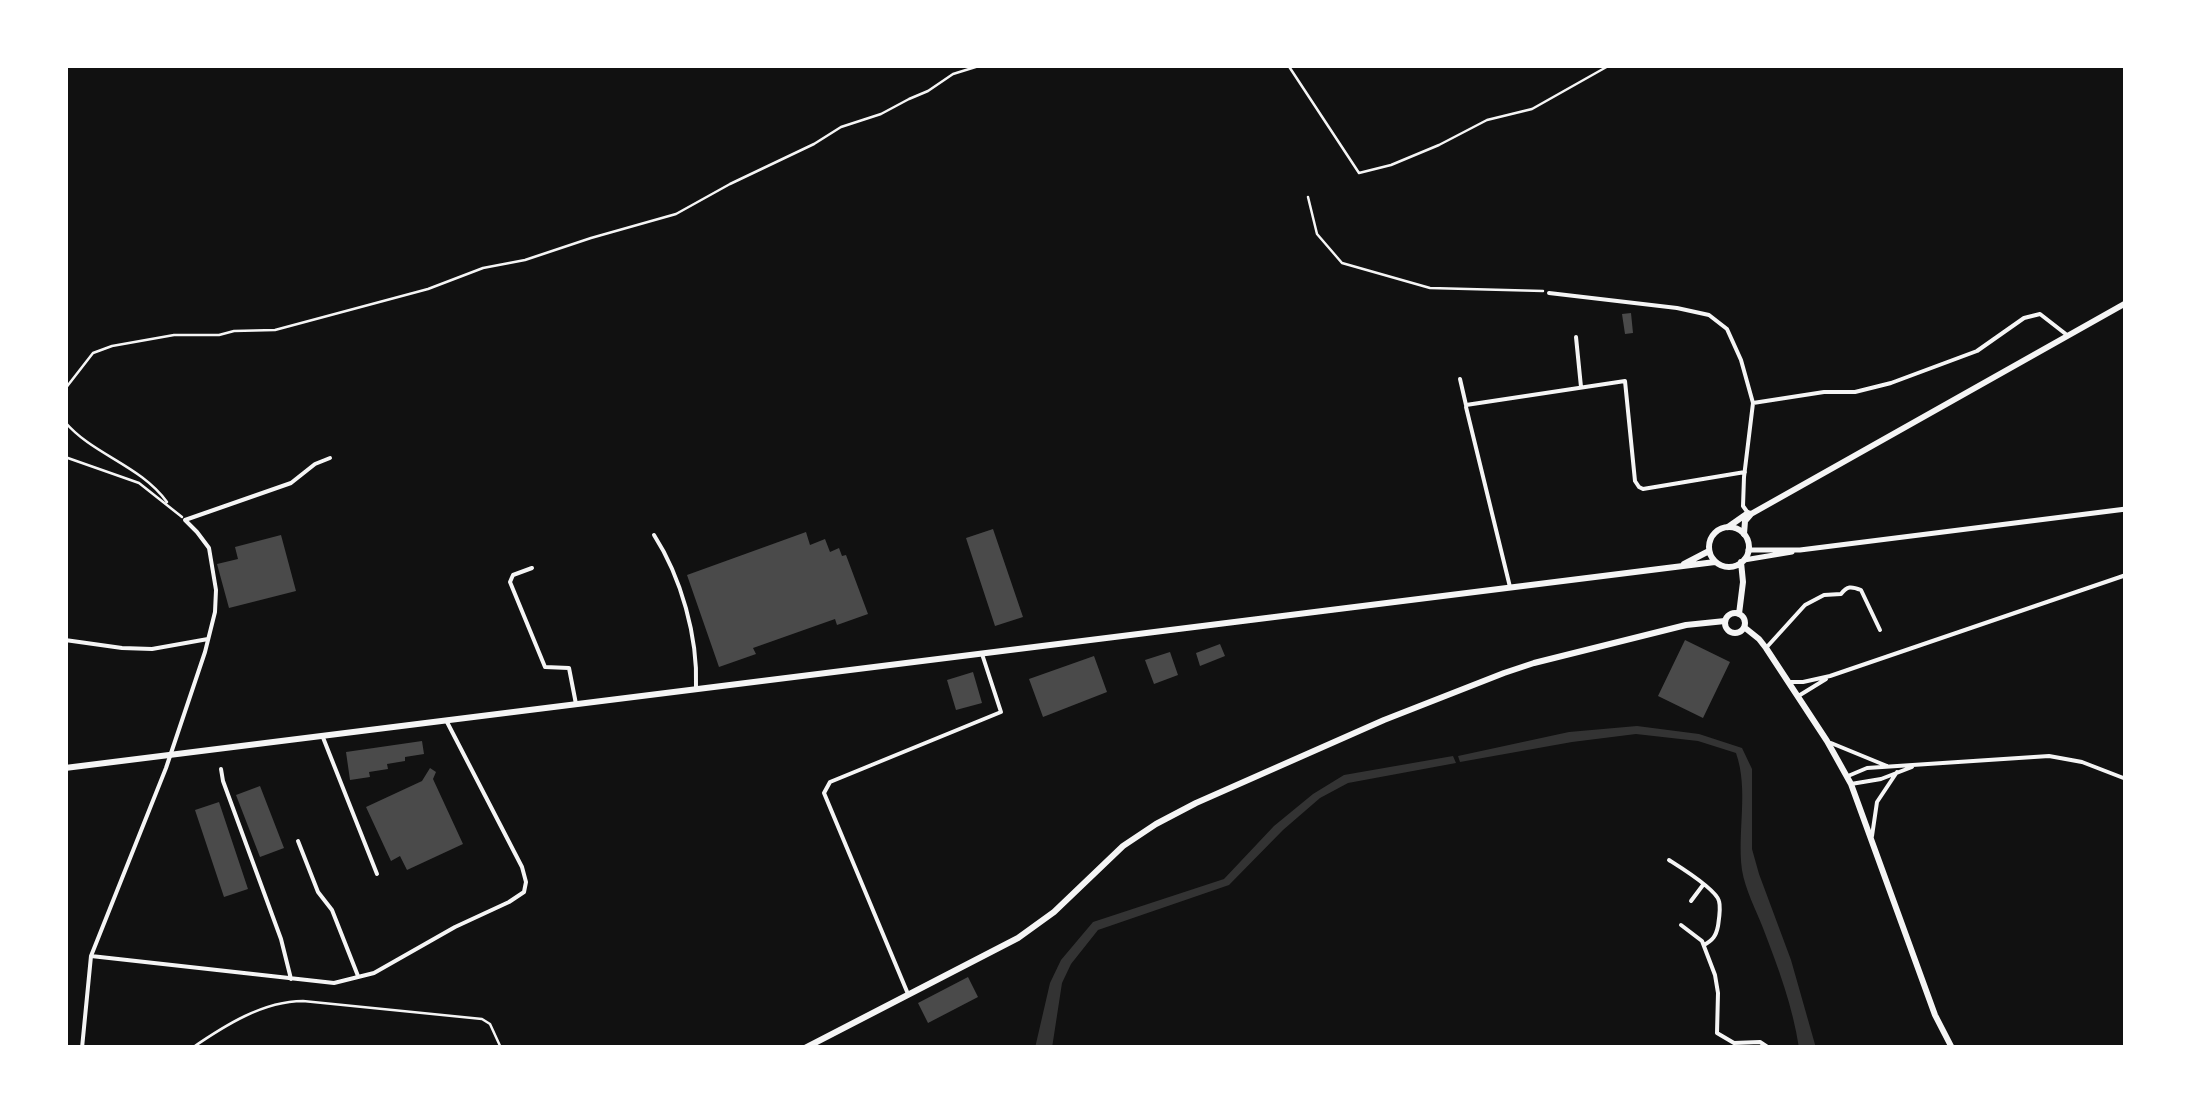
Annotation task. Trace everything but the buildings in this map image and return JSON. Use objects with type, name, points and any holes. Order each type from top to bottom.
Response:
[{"type":"main road","points":[[1739,563],[1724,566],[1709,551],[1712,536],[1719,530],[2126,303]]},
{"type":"main road","points":[[1738,614],[1742,582],[1739,563],[1748,550],[1744,534],[1749,513]]},
{"type":"main road","points":[[1728,527],[1744,534]]},
{"type":"main road","points":[[1678,566],[1709,551]]},
{"type":"main road","points":[[65,768],[1716,562]]},
{"type":"main road","points":[[805,1048],[1018,938],[1054,912],[1123,846],[1178,812],[1232,787],[1504,672],[1686,625],[1725,620],[1731,614],[1744,620],[1744,627]]},
{"type":"main road","points":[[1725,620],[1730,632],[1744,627]]},
{"type":"main road","points":[[1744,627],[1766,648],[1849,780],[1934,1015],[1952,1048]]},
{"type":"street","points":[[1549,293],[1676,308],[1709,315],[1727,329],[1753,402],[1743,506],[1749,513]]},
{"type":"street","points":[[1753,402],[1824,392],[1855,392],[1891,383],[1977,351],[2024,318],[2040,314],[2067,336]]},
{"type":"street","points":[[1576,336],[1582,387]]},
{"type":"street","points":[[1460,380],[1510,587]]},
{"type":"street","points":[[1466,405],[1625,381],[1638,487],[1745,472]]},
{"type":"street","points":[[82,1048],[91,956],[138,841],[214,612],[216,590],[209,548],[185,520],[291,484],[315,464],[330,458]]},
{"type":"street","points":[[1748,550],[1800,550],[2126,508]]},
{"type":"street","points":[[654,535],[671,562],[694,642],[696,690]]},
{"type":"street","points":[[1739,563],[1800,550]]},
{"type":"street","points":[[532,568],[513,575],[510,582],[545,667],[568,668],[576,704]]},
{"type":"street","points":[[1789,682],[1830,676],[2126,574]]},
{"type":"street","points":[[1766,648],[1815,598],[1840,594],[1852,586],[1861,590],[1880,630]]},
{"type":"street","points":[[65,640],[152,649],[208,639]]},
{"type":"street","points":[[908,994],[824,793],[830,782],[1000,712],[982,654]]},
{"type":"street","points":[[1798,696],[1830,676]]},
{"type":"street","points":[[91,956],[334,982],[374,974],[524,892],[522,867],[446,720]]},
{"type":"street","points":[[322,734],[377,874]]},
{"type":"street","points":[[1827,741],[1887,766]]},
{"type":"street","points":[[1849,780],[1867,768],[2056,756],[2126,779]]},
{"type":"street","points":[[1849,780],[1881,779],[1917,765]]},
{"type":"street","points":[[221,769],[292,978]]},
{"type":"street","points":[[1871,840],[1877,802],[1898,772]]},
{"type":"street","points":[[298,841],[318,892],[332,910],[358,976]]},
{"type":"street","points":[[1669,860],[1714,893],[1719,902],[1716,935],[1704,945]]},
{"type":"street","points":[[1691,901],[1702,885]]},
{"type":"street","points":[[1681,925],[1704,945],[1715,974],[1717,1034],[1734,1043],[1760,1042],[1769,1048]]},
{"type":"path","points":[[65,389],[93,353],[112,346],[174,335],[274,330],[428,290],[483,268],[526,260],[676,214],[841,127],[881,114],[908,98],[928,92],[953,74],[982,65]]},
{"type":"path","points":[[1288,65],[1359,173],[1391,165],[1487,120],[1532,108],[1610,65]]},
{"type":"path","points":[[1308,196],[1317,234],[1342,263],[1430,288],[1549,293]]},
{"type":"path","points":[[65,422],[82,439],[149,482],[170,507]]},
{"type":"path","points":[[65,456],[139,483],[185,520]]},
{"type":"path","points":[[192,1048],[212,1034],[275,1004],[303,1001],[482,1019],[490,1024],[501,1048]]},
{"type":"shaded area","points":[[1637,726],[1699,734],[1742,748],[1752,769],[1752,849],[1791,960],[1816,1048],[1799,1048],[1784,987],[1743,877],[1742,781],[1736,753],[1698,741],[1636,734],[1460,762],[1458,756],[1569,732]]},
{"type":"shaded area","points":[[1453,756],[1456,763],[1348,783],[1320,798],[1229,885],[1098,930],[1071,964],[1062,983],[1052,1048],[1035,1048],[1050,983],[1061,960],[1093,922],[1224,879],[1274,826],[1344,775]]}]
